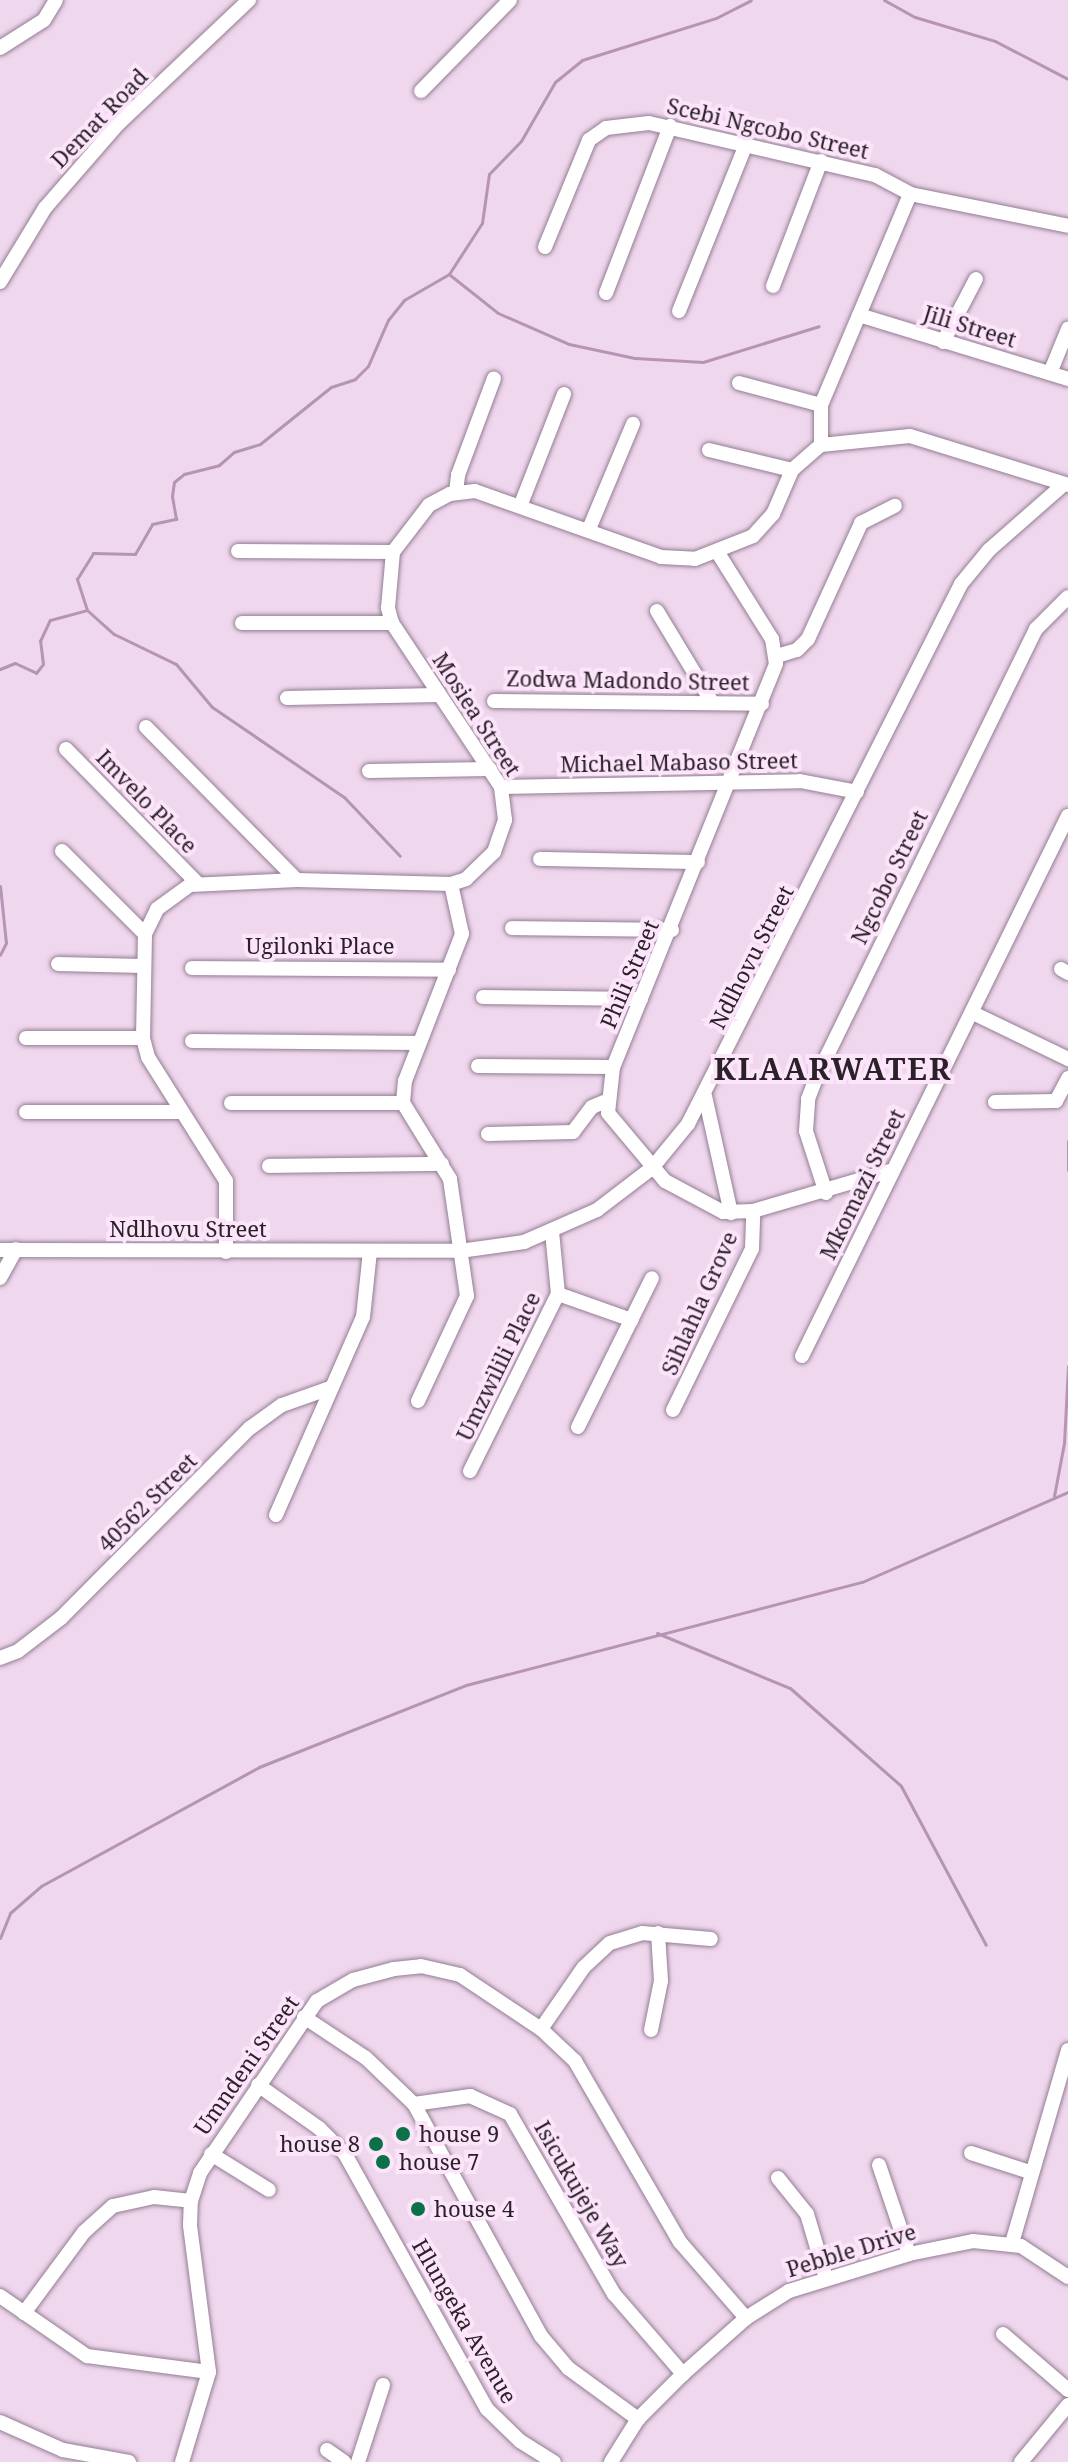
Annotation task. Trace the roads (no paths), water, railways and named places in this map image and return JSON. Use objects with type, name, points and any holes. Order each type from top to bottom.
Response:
[{"type":"street","points":[[0,48],[44,20],[56,0]]},
{"type":"street","name":"Demat Road","points":[[0,282],[45,208],[110,134],[249,0]]},
{"type":"street","points":[[421,91],[510,0]]},
{"type":"street","name":"Scebi Ngcobo Street","points":[[545,247],[578,159],[595,133],[623,124],[670,126],[875,175],[910,194],[1068,226]]},
{"type":"street","points":[[606,293],[670,126]]},
{"type":"street","points":[[679,311],[746,144]]},
{"type":"street","points":[[773,286],[821,161]]},
{"type":"street","points":[[821,445],[821,405],[910,194]]},
{"type":"street","points":[[943,342],[976,279]]},
{"type":"street","name":"Jili Street","points":[[859,315],[1068,379]]},
{"type":"street","points":[[1050,373],[1068,329]]},
{"type":"street","points":[[494,378],[458,475],[456,492],[475,491],[521,504],[661,557],[695,559],[718,553],[763,527],[792,470],[821,445],[910,436],[1066,484]]},
{"type":"street","points":[[739,383],[821,405]]},
{"type":"street","points":[[521,504],[564,394]]},
{"type":"street","points":[[589,529],[633,424]]},
{"type":"street","points":[[709,450],[792,470]]},
{"type":"street","name":"Ndlhovu Street","points":[[0,1250],[460,1251],[552,1232],[597,1210],[652,1168],[705,1096],[973,566],[1066,484]]},
{"type":"street","name":"Mosiea Street","points":[[451,884],[466,879],[494,852],[505,820],[501,787],[392,623],[387,587],[393,552],[429,505],[456,492]]},
{"type":"street","points":[[718,553],[772,639],[777,656],[797,650],[808,639],[861,523],[895,506]]},
{"type":"street","points":[[238,551],[393,552]]},
{"type":"street","name":"Ngcobo Street","points":[[826,1193],[806,1131],[808,1099],[817,1076],[1036,629],[1068,597]]},
{"type":"street","points":[[657,611],[710,699]]},
{"type":"street","points":[[242,623],[392,623]]},
{"type":"street","name":"Phili Street","points":[[606,1101],[613,1067],[732,782],[777,656]]},
{"type":"street","points":[[287,698],[438,695]]},
{"type":"street","name":"Zodwa Madondo Street","points":[[494,701],[710,699],[762,704]]},
{"type":"street","points":[[146,727],[297,880]]},
{"type":"street","name":"Imvelo Place","points":[[66,749],[198,884]]},
{"type":"street","points":[[369,771],[490,769]]},
{"type":"street","name":"Michael Mabaso Street","points":[[501,787],[800,781],[857,792]]},
{"type":"street","name":"Mkomazi Street","points":[[802,1356],[1068,816]]},
{"type":"street","points":[[62,851],[145,934]]},
{"type":"street","points":[[540,859],[698,862]]},
{"type":"street","points":[[226,1252],[226,1181],[157,1077],[143,1038],[145,934],[157,909],[198,884],[297,880],[451,884],[463,927],[419,1043],[403,1103],[442,1164],[454,1196],[465,1303],[418,1401]]},
{"type":"street","points":[[512,928],[672,930]]},
{"type":"street","points":[[58,964],[143,966]]},
{"type":"street","name":"Ugilonki Place","points":[[192,968],[449,970]]},
{"type":"street","points":[[483,997],[641,999]]},
{"type":"street","points":[[973,1013],[1068,1059]]},
{"type":"street","points":[[26,1038],[143,1038]]},
{"type":"street","points":[[192,1041],[419,1043]]},
{"type":"street","points":[[478,1066],[613,1067]]},
{"type":"street","points":[[995,1102],[1056,1101],[1068,1078]]},
{"type":"street","points":[[705,1096],[731,1213]]},
{"type":"street","points":[[488,1134],[573,1132],[592,1107],[606,1101],[612,1121],[652,1168],[705,1206],[731,1213],[753,1211],[826,1193],[893,1170]]},
{"type":"street","points":[[231,1103],[403,1103]]},
{"type":"street","points":[[26,1112],[181,1112]]},
{"type":"street","points":[[269,1166],[442,1164]]},
{"type":"street","name":"Sihlahla Grove","points":[[673,1410],[752,1249],[753,1211]]},
{"type":"street","name":"Umzwilili Place","points":[[470,1471],[558,1294],[552,1232]]},
{"type":"street","points":[[0,1278],[16,1249]]},
{"type":"street","points":[[276,1515],[320,1424],[330,1388],[363,1317],[370,1252]]},
{"type":"street","points":[[578,1427],[652,1278]]},
{"type":"street","points":[[558,1294],[632,1320]]},
{"type":"street","name":"40562 Street","points":[[0,1658],[18,1651],[61,1618],[250,1428],[282,1405],[330,1388]]},
{"type":"street","points":[[651,2030],[661,1981],[658,1933]]},
{"type":"street","points":[[541,2029],[595,1956],[624,1937],[658,1933],[711,1939]]},
{"type":"street","name":"Umndeni Street","points":[[182,2462],[209,2372],[191,2201],[211,2154],[304,2017],[325,1995],[353,1980],[421,1966],[460,1975],[541,2029],[582,2070],[680,2242],[746,2318]]},
{"type":"street","points":[[304,2017],[366,2058],[414,2104],[541,2336],[568,2368],[638,2419]]},
{"type":"street","points":[[1068,2050],[1030,2172],[1012,2243],[1068,2277]]},
{"type":"street","name":"Hlungeka Avenue","points":[[258,2085],[319,2128],[352,2163],[487,2409],[520,2441],[554,2462]]},
{"type":"street","name":"Isicukujeje Way","points":[[414,2104],[470,2096],[510,2114],[614,2294],[683,2374]]},
{"type":"street","points":[[971,2153],[1030,2172]]},
{"type":"street","points":[[211,2154],[269,2190]]},
{"type":"street","points":[[879,2165],[909,2254]]},
{"type":"street","points":[[778,2178],[807,2214],[826,2278]]},
{"type":"street","points":[[24,2313],[84,2232],[113,2206],[154,2197],[191,2201]]},
{"type":"street","name":"Pebble Drive","points":[[611,2462],[638,2419],[683,2374],[746,2318],[774,2298],[826,2278],[959,2242],[1012,2243]]},
{"type":"street","points":[[0,2296],[62,2342],[99,2360],[209,2372]]},
{"type":"street","points":[[1003,2334],[1068,2390]]},
{"type":"street","points":[[358,2462],[383,2385]]},
{"type":"street","points":[[1021,2462],[1068,2405]]},
{"type":"street","points":[[0,2422],[63,2450],[129,2462]]},
{"type":"street","points":[[327,2450],[344,2462]]},
{"type":"waterway","points":[[0,669],[15,663],[36,673],[43,664],[40,641],[50,620],[87,610],[77,579],[93,553],[135,554],[152,524],[176,519],[172,496],[174,482],[184,474],[219,465],[234,452],[260,444],[331,387],[355,379],[368,366],[388,320],[404,300],[449,274],[482,223],[489,174],[521,141],[555,82],[582,60],[716,18],[751,0]]},
{"type":"waterway","points":[[884,0],[915,17],[995,41],[1068,79]]},
{"type":"waterway","points":[[450,275],[498,313],[569,344],[635,358],[703,362],[819,326]]},
{"type":"waterway","points":[[87,610],[114,634],[176,664],[212,707],[344,797],[400,856]]},
{"type":"waterway","points":[[0,886],[6,943],[0,955]]},
{"type":"waterway","points":[[1068,1141],[1068,1170]]},
{"type":"waterway","points":[[1054,1496],[1064,1443],[1068,1366]]},
{"type":"waterway","points":[[0,1938],[10,1913],[41,1886],[259,1767],[466,1685],[862,1582],[1068,1492]]},
{"type":"waterway","points":[[657,1633],[790,1688],[901,1786],[986,1945]]},
{"type":"place","name":"house 9","points":[[403,2134]]},
{"type":"place","name":"house 8","points":[[376,2144]]},
{"type":"place","name":"house 7","points":[[383,2162]]},
{"type":"place","name":"house 4","points":[[418,2209]]},
{"type":"district","name":"KLAARWATER","points":[[833,1069]]}]
